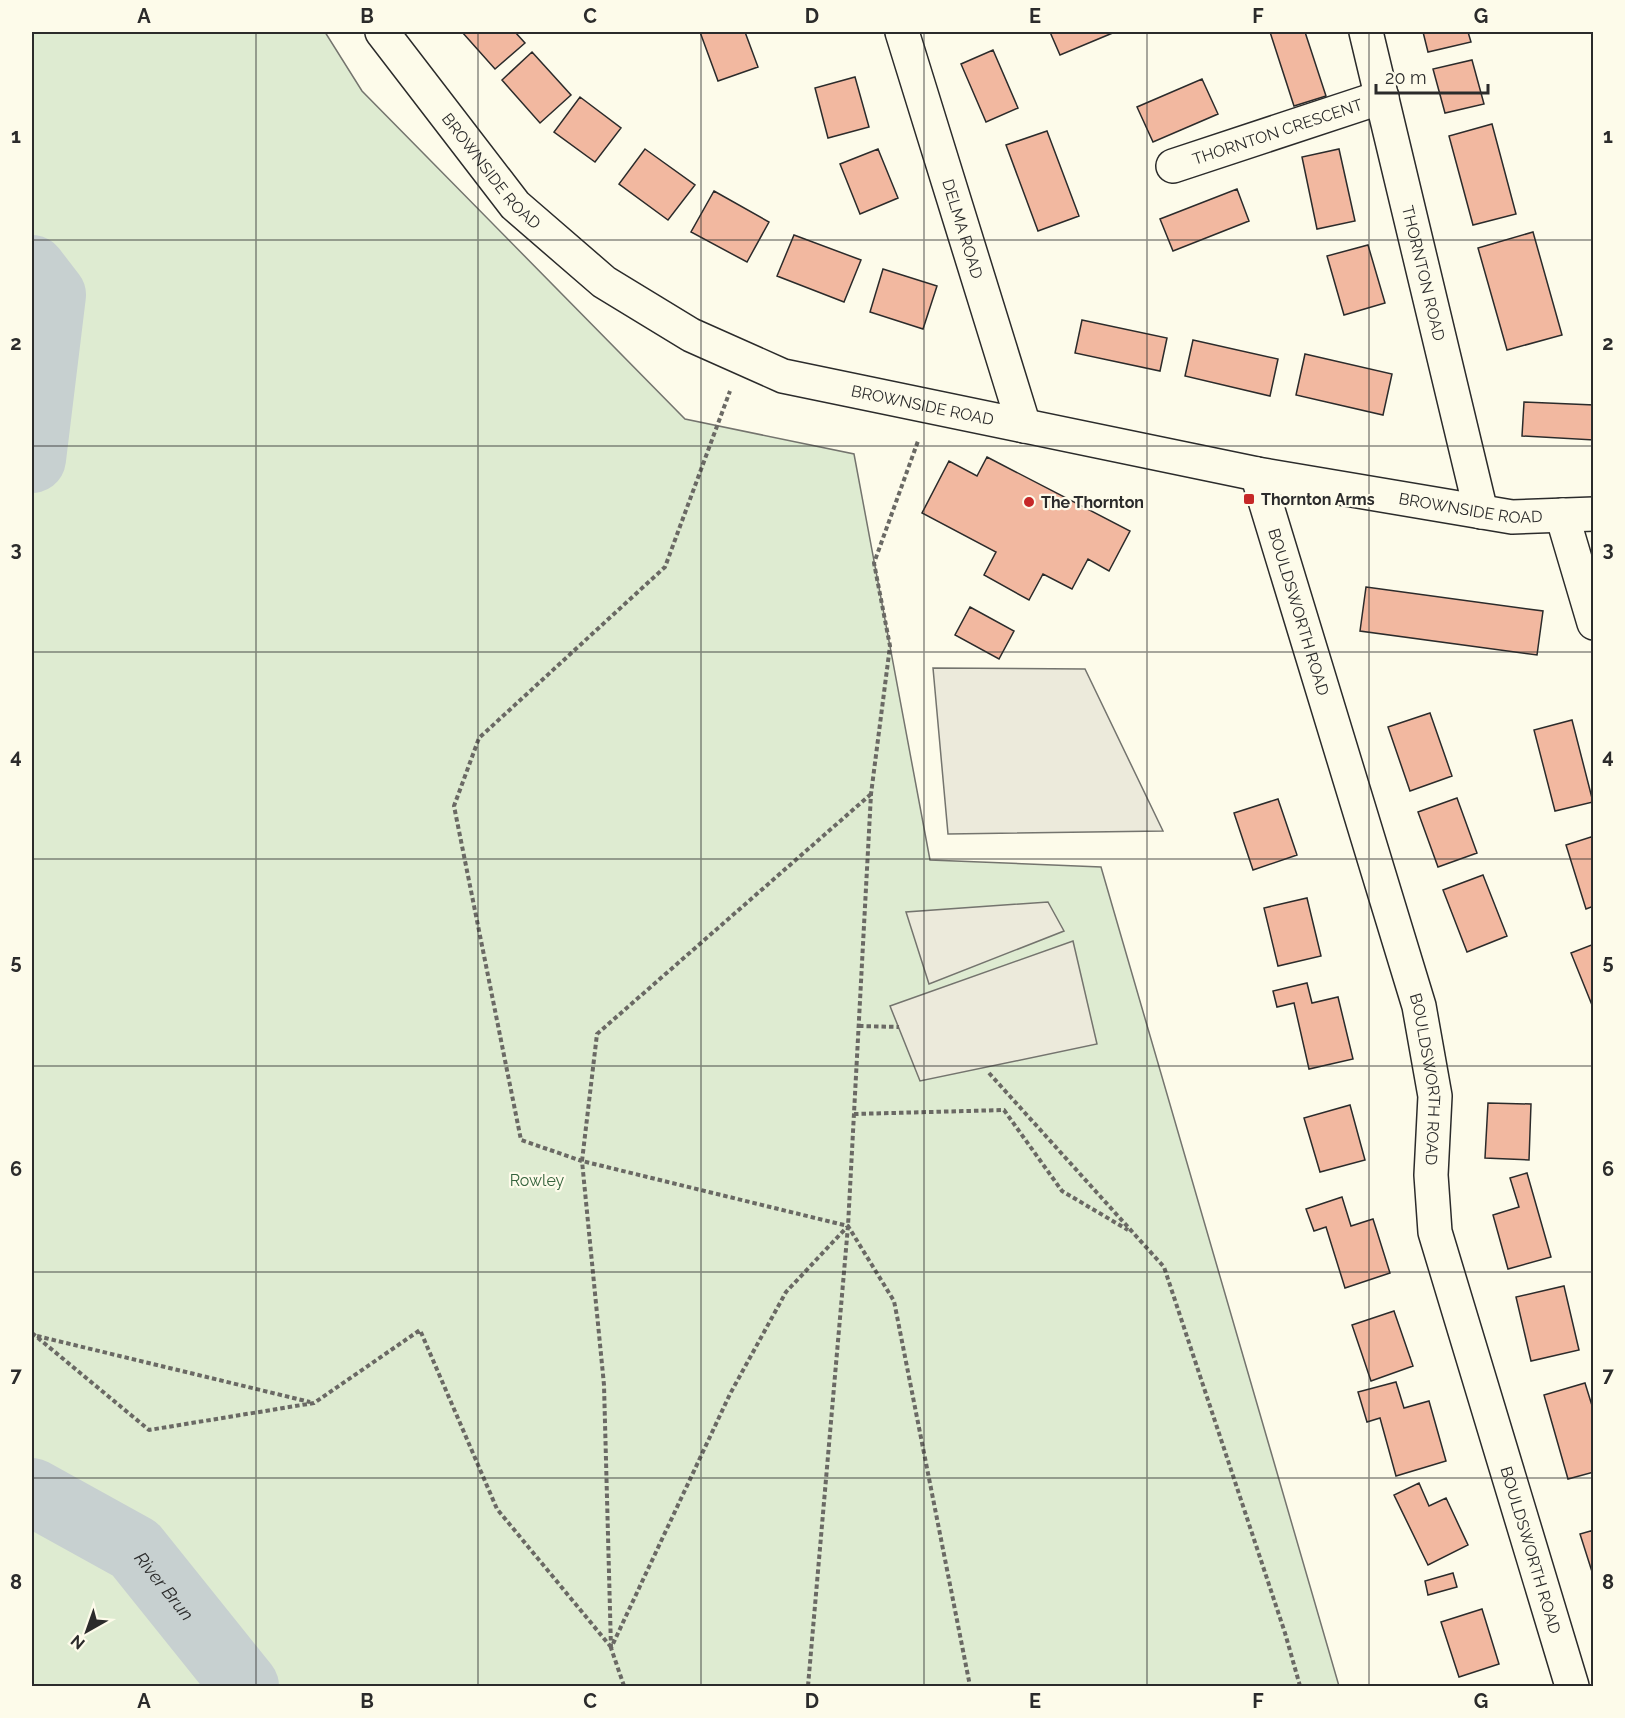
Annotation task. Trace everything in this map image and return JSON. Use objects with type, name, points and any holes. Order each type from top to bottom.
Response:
[{"type":"street","name":"BROWNSIDE ROAD","points":[[382,32],[515,205],[604,282],[691,335],[783,376],[1257,474],[1512,517],[1578,515]]},
{"type":"street","name":"DELMA ROAD","points":[[902,32],[1024,426]]},
{"type":"street","name":"THORNTON ROAD","points":[[1366,32],[1481,512]]},
{"type":"street","name":"THORNTON CRESCENT","points":[[1173,166],[1382,97]]},
{"type":"street","name":"BOULDSWORTH ROAD","points":[[1257,474],[1419,1006],[1435,1096],[1431,1175],[1435,1232],[1572,1686]]},
{"type":"street","points":[[1578,515],[1593,623]]},
{"type":"path","points":[[742,358],[665,567],[479,738],[454,806],[520,1140],[582,1161],[848,1226],[894,1301],[970,1686]]},
{"type":"path","points":[[808,1686],[848,1226],[872,794],[890,646],[874,563],[930,407]]},
{"type":"path","points":[[624,1686],[611,1648],[604,1385],[582,1161],[597,1034],[872,794]]},
{"type":"path","points":[[859,1026],[899,1027]]},
{"type":"path","points":[[988,1073],[1164,1267],[1285,1633],[1300,1686]]},
{"type":"path","points":[[854,1114],[1004,1110],[1062,1191],[1132,1232]]},
{"type":"path","points":[[611,1648],[730,1394],[786,1292],[848,1226]]},
{"type":"path","points":[[33,1334],[149,1430],[314,1402],[420,1330],[497,1509],[611,1648]]},
{"type":"path","points":[[33,1334],[314,1402]]},
{"type":"green space","name":"Rowley","points":[[32,32],[325,32],[362,91],[685,419],[854,454],[930,860],[1101,867],[1339,1686],[32,1686]]},
{"type":"shaded area","points":[[933,668],[1085,669],[1163,831],[948,834]]},
{"type":"shaded area","points":[[1048,902],[1064,931],[929,984],[906,912]]},
{"type":"shaded area","points":[[1073,941],[1097,1044],[920,1081],[890,1006]]},
{"type":"building","points":[[462,32],[515,32],[525,43],[495,69]]},
{"type":"building","points":[[700,32],[745,32],[758,67],[718,81]]},
{"type":"building","points":[[1050,32],[1115,32],[1060,55]]},
{"type":"building","points":[[1270,32],[1305,32],[1326,96],[1294,106]]},
{"type":"building","points":[[1423,32],[1468,32],[1471,42],[1428,52]]},
{"type":"building","points":[[993,50],[1018,108],[986,122],[961,64]]},
{"type":"building","points":[[532,52],[571,95],[540,123],[502,80]]},
{"type":"building","points":[[1472,60],[1484,104],[1445,113],[1433,69]]},
{"type":"building","points":[[855,77],[869,127],[828,138],[815,88]]},
{"type":"building","points":[[1202,79],[1218,114],[1153,142],[1137,107]]},
{"type":"building","points":[[580,97],[621,128],[595,162],[554,132]]},
{"type":"building","points":[[1492,124],[1516,214],[1473,225],[1449,136]]},
{"type":"building","points":[[1047,131],[1079,216],[1038,231],[1006,145]]},
{"type":"building","points":[[645,149],[695,185],[668,220],[619,184]]},
{"type":"building","points":[[878,149],[898,198],[860,214],[840,164]]},
{"type":"building","points":[[1339,149],[1355,221],[1317,229],[1302,157]]},
{"type":"building","points":[[1237,189],[1249,221],[1173,251],[1160,219]]},
{"type":"building","points":[[714,191],[769,222],[747,262],[691,232]]},
{"type":"building","points":[[1533,232],[1562,335],[1507,350],[1478,248]]},
{"type":"building","points":[[794,235],[861,260],[844,302],[777,276]]},
{"type":"building","points":[[1368,245],[1385,303],[1344,315],[1327,256]]},
{"type":"building","points":[[883,269],[937,286],[923,329],[870,312]]},
{"type":"building","points":[[1082,320],[1167,338],[1160,371],[1075,353]]},
{"type":"building","points":[[1193,340],[1278,359],[1270,396],[1185,376]]},
{"type":"building","points":[[1305,354],[1392,374],[1383,415],[1296,395]]},
{"type":"building","points":[[1524,402],[1594,405],[1594,440],[1522,436]]},
{"type":"building","points":[[987,457],[1130,531],[1109,571],[1088,559],[1072,589],[1043,574],[1029,600],[984,575],[996,552],[922,513],[949,461],[977,476]]},
{"type":"building","points":[[1366,587],[1543,611],[1537,655],[1360,631]]},
{"type":"building","points":[[970,607],[1014,631],[999,659],[955,635]]},
{"type":"building","points":[[1430,713],[1452,776],[1410,791],[1388,727]]},
{"type":"building","points":[[1572,720],[1593,802],[1555,811],[1534,730]]},
{"type":"building","points":[[1457,798],[1477,853],[1438,867],[1418,812]]},
{"type":"building","points":[[1278,799],[1297,855],[1253,870],[1234,813]]},
{"type":"building","points":[[1594,836],[1594,906],[1586,909],[1566,845]]},
{"type":"building","points":[[1483,875],[1507,936],[1467,952],[1443,890]]},
{"type":"building","points":[[1307,898],[1321,956],[1278,966],[1264,908]]},
{"type":"building","points":[[1594,944],[1594,1010],[1571,953]]},
{"type":"building","points":[[1307,983],[1312,1003],[1338,997],[1353,1059],[1309,1069],[1294,1003],[1277,1007],[1273,991]]},
{"type":"building","points":[[1488,1103],[1531,1104],[1529,1160],[1485,1158]]},
{"type":"building","points":[[1350,1105],[1365,1160],[1320,1172],[1304,1118]]},
{"type":"building","points":[[1527,1173],[1551,1257],[1508,1269],[1493,1215],[1519,1207],[1510,1178]]},
{"type":"building","points":[[1342,1197],[1351,1226],[1373,1219],[1390,1273],[1345,1288],[1326,1227],[1314,1231],[1306,1209]]},
{"type":"building","points":[[1564,1286],[1579,1350],[1531,1361],[1516,1297]]},
{"type":"building","points":[[1394,1311],[1413,1366],[1371,1381],[1352,1325]]},
{"type":"building","points":[[1396,1382],[1404,1408],[1429,1401],[1446,1461],[1396,1476],[1380,1418],[1367,1422],[1358,1392]]},
{"type":"building","points":[[1585,1383],[1594,1412],[1594,1472],[1568,1479],[1544,1395]]},
{"type":"building","points":[[1419,1483],[1429,1506],[1446,1498],[1468,1545],[1428,1565],[1394,1495]]},
{"type":"building","points":[[1594,1530],[1594,1578],[1580,1534]]},
{"type":"building","points":[[1453,1573],[1457,1587],[1428,1595],[1425,1581]]},
{"type":"building","points":[[1482,1609],[1499,1664],[1459,1677],[1441,1622]]},
{"type":"waterway","name":"River Brun","points":[[32,269],[52,295],[32,459]]},
{"type":"waterway","name":"River Brun","points":[[32,1492],[135,1549],[245,1686]]},
{"type":"place","name":"Thornton Arms","points":[[1249,499]]},
{"type":"place","name":"The Thornton","points":[[1029,502]]}]
